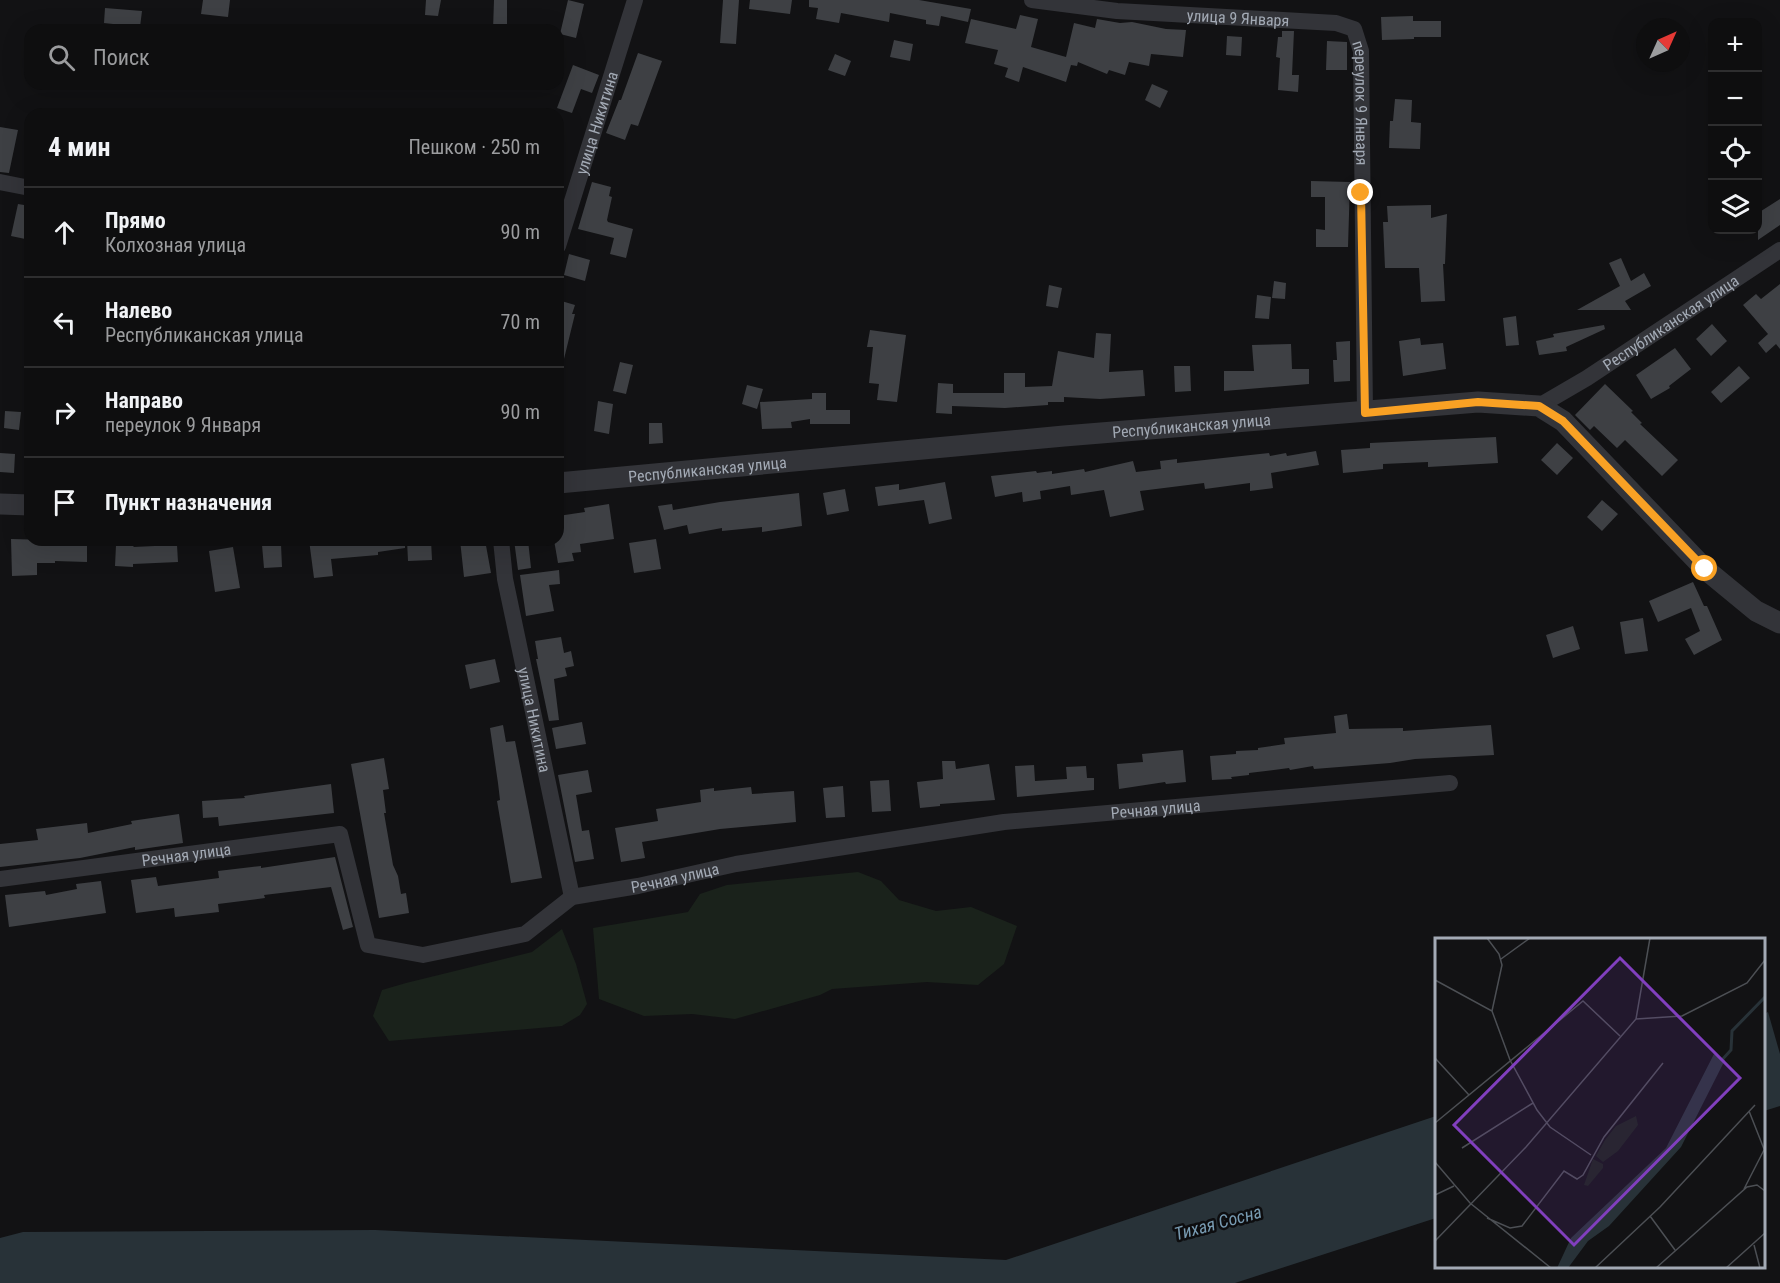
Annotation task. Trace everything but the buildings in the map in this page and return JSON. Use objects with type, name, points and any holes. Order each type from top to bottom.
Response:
[{"type":"street","name":"улица Никитина","points":[[564,227],[635,0]]},
{"type":"street","name":"улица 9 Января","points":[[1032,0],[1117,11],[1336,23]]},
{"type":"street","name":"переулок 9 Января","points":[[1336,23],[1354,29],[1361,51],[1365,413]]},
{"type":"street","points":[[0,182],[24,187]]},
{"type":"street","name":"Республиканская улица","points":[[564,482],[1064,436],[1478,402],[1539,406],[1587,378],[1780,250]]},
{"type":"street","points":[[1539,406],[1563,421],[1705,569],[1756,611],[1780,623]]},
{"type":"street","points":[[0,504],[24,505]]},
{"type":"street","name":"улица Никитина","points":[[502,546],[505,579],[572,897]]},
{"type":"street","name":"Речная улица","points":[[0,879],[340,834],[368,945],[423,955],[525,934],[572,897],[639,886],[736,864],[1004,822],[1450,783]]},
{"type":"shaded area","points":[[858,872],[881,881],[899,900],[936,911],[971,907],[1017,926],[1004,964],[978,985],[927,982],[832,989],[820,995],[735,1019],[692,1014],[644,1016],[599,999],[593,928],[688,912],[700,894],[727,885]]},
{"type":"shaded area","points":[[562,929],[576,964],[587,1004],[580,1015],[562,1026],[389,1041],[373,1016],[382,990],[532,952]]},
{"type":"water","points":[[1768,1012],[1780,1054],[1780,1106],[1765,1111],[1765,1014]]},
{"type":"water","name":"Тихая Сосна","points":[[1435,1116],[1435,1218],[1235,1283],[0,1283],[0,1238],[23,1232],[375,1230],[1006,1260]]},
{"type":"route","points":[[1361,193],[1365,413],[1478,402],[1539,406],[1563,421],[1705,569]]}]
